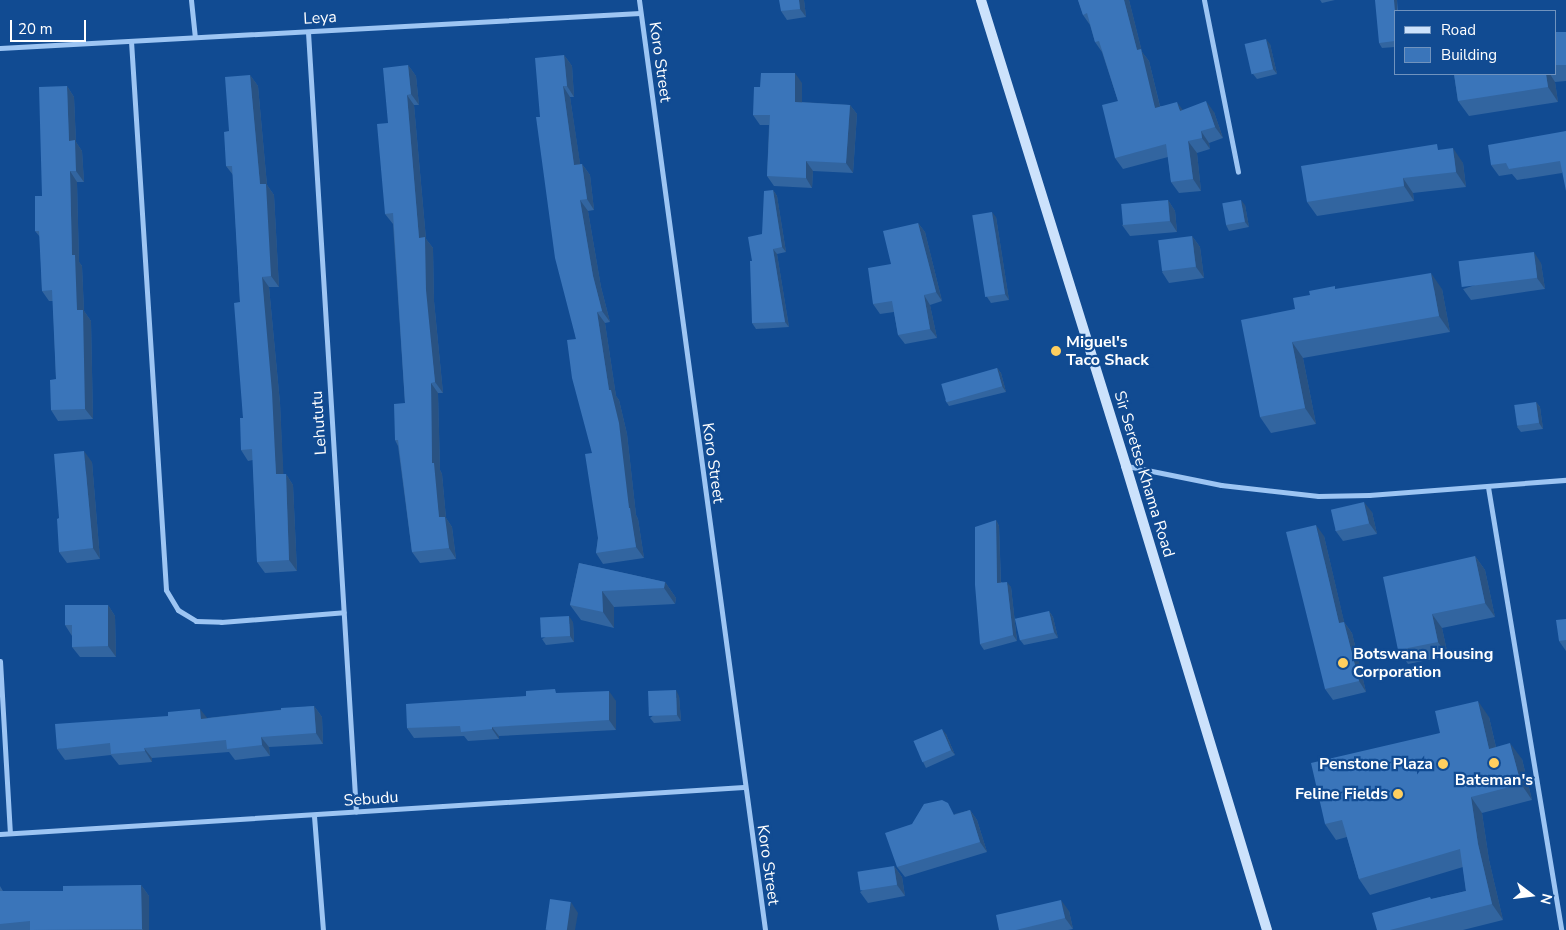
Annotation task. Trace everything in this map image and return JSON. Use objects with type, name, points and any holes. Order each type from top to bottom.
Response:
[{"type":"main road","name":"Sir Seretse Khama Road","points":[[981,0],[1126,466],[1267,930]]},
{"type":"street","points":[[192,0],[195,38]]},
{"type":"street","name":"Koro Street","points":[[639,0],[744,787],[765,930]]},
{"type":"street","points":[[1204,0],[1238,172]]},
{"type":"street","name":"Leya","points":[[0,48],[640,13]]},
{"type":"street","name":"Lehututu","points":[[308,32],[356,812]]},
{"type":"street","points":[[131,41],[166,590],[178,610],[196,621],[221,622],[344,612]]},
{"type":"street","points":[[1126,466],[1221,485],[1318,496],[1369,495],[1566,480]]},
{"type":"street","points":[[1488,487],[1561,930]]},
{"type":"street","points":[[0,661],[10,833]]},
{"type":"street","name":"Sebudu","points":[[0,834],[314,816],[744,787]]},
{"type":"street","points":[[314,816],[323,930]]},
{"type":"building","points":[[779,0],[799,0],[800,9],[781,11]]},
{"type":"building","points":[[1078,0],[1124,0],[1137,50],[1141,49],[1155,108],[1177,102],[1180,111],[1206,101],[1215,127],[1201,131],[1202,138],[1188,141],[1193,179],[1171,182],[1166,144],[1115,158],[1102,105],[1118,101],[1099,41],[1095,42],[1087,13],[1083,15]]},
{"type":"building","points":[[1375,0],[1394,0],[1394,41],[1379,43]]},
{"type":"building","points":[[1556,32],[1566,32],[1566,65],[1556,65]]},
{"type":"building","points":[[1266,39],[1273,69],[1252,74],[1245,44]]},
{"type":"building","points":[[564,55],[567,86],[563,86],[574,165],[582,164],[587,199],[580,200],[593,276],[602,311],[597,312],[609,390],[611,390],[619,423],[629,508],[636,547],[596,553],[598,538],[585,454],[592,453],[572,378],[567,340],[576,339],[555,258],[536,117],[540,117],[535,58]]},
{"type":"building","points":[[408,65],[411,94],[407,95],[419,238],[425,237],[426,290],[435,382],[431,383],[432,463],[434,463],[439,517],[445,517],[449,548],[412,552],[398,440],[395,440],[394,404],[405,403],[393,213],[385,214],[377,124],[388,123],[383,68]]},
{"type":"building","points":[[761,73],[795,73],[795,102],[850,105],[846,163],[806,161],[806,178],[767,176],[770,115],[753,115],[754,87],[760,87]]},
{"type":"building","points":[[250,75],[260,184],[266,184],[271,276],[262,277],[272,392],[276,474],[286,474],[289,560],[257,562],[252,449],[241,450],[240,418],[243,418],[234,303],[240,302],[232,166],[226,166],[224,132],[229,131],[225,77]]},
{"type":"building","points":[[1454,75],[1546,75],[1548,87],[1458,101]]},
{"type":"building","points":[[67,86],[69,141],[75,140],[76,171],[70,171],[72,255],[75,255],[77,310],[83,310],[85,409],[51,410],[50,380],[56,379],[52,290],[42,291],[39,231],[35,231],[35,196],[42,196],[39,87]]},
{"type":"building","points":[[1566,131],[1566,191],[1560,161],[1509,169],[1506,163],[1491,165],[1488,145]]},
{"type":"building","points":[[1437,144],[1438,150],[1453,148],[1456,172],[1403,178],[1404,186],[1307,202],[1301,166]]},
{"type":"building","points":[[773,190],[782,247],[773,249],[785,322],[752,323],[750,261],[752,261],[748,237],[762,234],[764,191]]},
{"type":"building","points":[[1168,200],[1170,221],[1123,225],[1121,204]]},
{"type":"building","points":[[1241,200],[1245,222],[1226,225],[1222,203]]},
{"type":"building","points":[[992,212],[1005,294],[985,297],[972,215]]},
{"type":"building","points":[[918,223],[936,292],[924,295],[930,329],[898,335],[892,301],[873,304],[868,268],[891,264],[883,231]]},
{"type":"building","points":[[1192,236],[1196,267],[1162,271],[1158,240]]},
{"type":"building","points":[[1534,252],[1537,278],[1462,287],[1459,261]]},
{"type":"building","points":[[1431,273],[1439,316],[1292,342],[1305,408],[1260,417],[1241,320],[1295,309],[1293,298],[1310,295],[1309,291],[1335,286],[1335,289]]},
{"type":"building","points":[[997,368],[1002,386],[946,402],[941,384]]},
{"type":"building","points":[[1536,402],[1539,423],[1517,426],[1514,405]]},
{"type":"building","points":[[84,451],[93,548],[59,552],[57,519],[59,518],[54,454]]},
{"type":"building","points":[[1364,502],[1369,523],[1336,531],[1331,510]]},
{"type":"building","points":[[996,520],[997,583],[1007,582],[1013,635],[980,644],[975,585],[975,527]]},
{"type":"building","points":[[1316,525],[1339,623],[1344,622],[1359,681],[1325,689],[1286,532]]},
{"type":"building","points":[[1475,556],[1485,603],[1432,614],[1438,642],[1398,650],[1383,577]]},
{"type":"building","points":[[579,563],[665,582],[664,588],[602,591],[603,612],[570,605]]},
{"type":"building","points":[[65,605],[108,605],[108,646],[72,647],[72,625],[65,625]]},
{"type":"building","points":[[1049,611],[1054,632],[1020,640],[1015,619]]},
{"type":"building","points":[[569,616],[570,636],[541,637],[540,618]]},
{"type":"building","points":[[1566,619],[1566,640],[1559,641],[1556,620]]},
{"type":"building","points":[[555,689],[556,693],[609,691],[609,720],[492,727],[492,729],[461,732],[460,726],[407,728],[406,704],[526,696],[526,691]]},
{"type":"building","points":[[676,690],[677,715],[649,716],[648,691]]},
{"type":"building","points":[[1478,701],[1489,749],[1510,743],[1521,784],[1471,797],[1478,844],[1492,904],[1390,930],[1377,930],[1372,913],[1430,897],[1431,899],[1466,891],[1460,849],[1359,879],[1342,820],[1325,824],[1311,763],[1440,733],[1435,711]]},
{"type":"building","points":[[314,706],[316,733],[261,737],[262,745],[227,749],[226,740],[144,748],[145,751],[111,754],[110,743],[57,749],[55,724],[168,716],[168,712],[200,709],[201,719],[281,710],[281,708]]},
{"type":"building","points":[[942,729],[951,750],[922,762],[913,741]]},
{"type":"building","points":[[942,800],[948,803],[954,815],[970,810],[980,842],[897,867],[885,833],[912,824],[924,804]]},
{"type":"building","points":[[894,866],[897,885],[860,891],[857,872]]},
{"type":"building","points":[[141,885],[142,929],[30,930],[30,921],[0,924],[0,891],[63,891],[63,886]]},
{"type":"building","points":[[550,899],[571,902],[567,930],[546,930]]},
{"type":"building","points":[[1061,900],[1065,918],[1016,930],[999,930],[996,915]]},
{"type":"place","name":"Miguel's Taco Shack","points":[[1056,351]]},
{"type":"place","name":"Botswana Housing Corporation","points":[[1343,663]]},
{"type":"place","name":"Bateman's","points":[[1494,763]]},
{"type":"place","name":"Penstone Plaza","points":[[1443,764]]},
{"type":"place","name":"Feline Fields","points":[[1398,794]]}]
